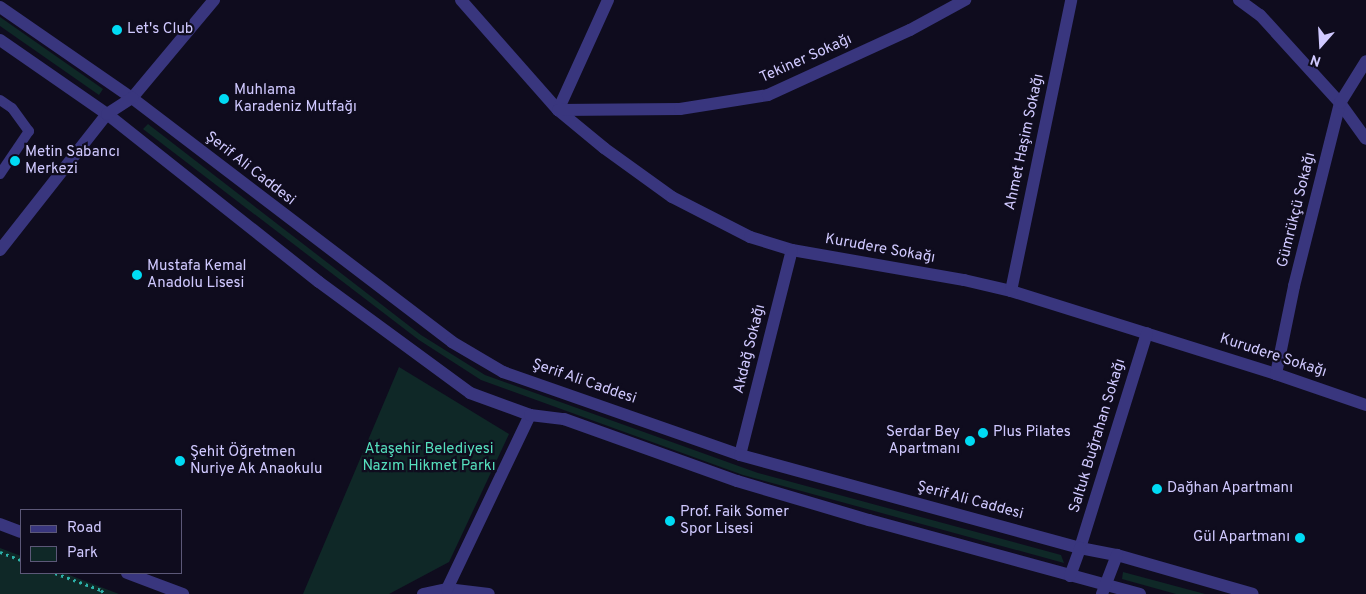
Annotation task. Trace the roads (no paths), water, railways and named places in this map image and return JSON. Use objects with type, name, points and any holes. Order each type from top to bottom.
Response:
[{"type":"street","points":[[0,250],[107,114],[132,98],[214,0]]},
{"type":"street","name":"Kurudere Sokağı","points":[[461,0],[558,110],[604,148],[672,197],[750,237],[792,250],[964,280],[1011,291],[1366,404]]},
{"type":"street","points":[[558,110],[608,0]]},
{"type":"street","name":"Tekiner Sokağı","points":[[558,110],[680,109],[768,95],[910,30],[965,0]]},
{"type":"street","name":"Ahmet Haşim Sokağı","points":[[1011,291],[1071,0]]},
{"type":"street","points":[[1239,0],[1260,15],[1340,103],[1366,139]]},
{"type":"street","name":"Şerif Ali Caddesi","points":[[0,7],[132,98],[452,342],[503,372],[740,455],[1080,548],[1117,555],[1253,594]]},
{"type":"street","points":[[0,40],[107,114],[319,282],[470,393],[530,416],[564,419],[737,481],[1070,576],[1104,589],[1140,594]]},
{"type":"street","name":"Gümrükçü Sokağı","points":[[1276,374],[1294,286],[1340,103],[1366,61]]},
{"type":"street","name":"Akdağ Sokağı","points":[[740,455],[792,250]]},
{"type":"street","name":"Saltuk Buğrahan Sokağı","points":[[1070,576],[1147,333]]},
{"type":"street","points":[[447,589],[530,416]]},
{"type":"street","points":[[0,524],[20,532]]},
{"type":"street","points":[[1104,589],[1117,555]]},
{"type":"street","points":[[130,574],[183,594]]},
{"type":"street","points":[[422,594],[447,589],[489,594]]},
{"type":"lane","points":[[0,100],[12,108],[29,131],[0,174]]},
{"type":"place","name":"Let's Club","points":[[117,30]]},
{"type":"place","name":"Muhlama Karadeniz Mutfağı","points":[[224,99]]},
{"type":"place","name":"Metin Sabancı Merkezi","points":[[15,161]]},
{"type":"place","name":"Mustafa Kemal Anadolu Lisesi","points":[[137,275]]},
{"type":"place","name":"Plus Pilates","points":[[983,433]]},
{"type":"place","name":"Serdar Bey Apartmanı","points":[[970,441]]},
{"type":"place","name":"Şehit Öğretmen Nuriye Ak Anaokulu","points":[[180,461]]},
{"type":"place","name":"Dağhan Apartmanı","points":[[1157,489]]},
{"type":"place","name":"Prof. Faik Somer Spor Lisesi","points":[[670,521]]},
{"type":"place","name":"Gül Apartmanı","points":[[1300,538]]},
{"type":"park label","name":"Ataşehir Belediyesi Nazım Hikmet Parkı","points":[[429,458]]}]
